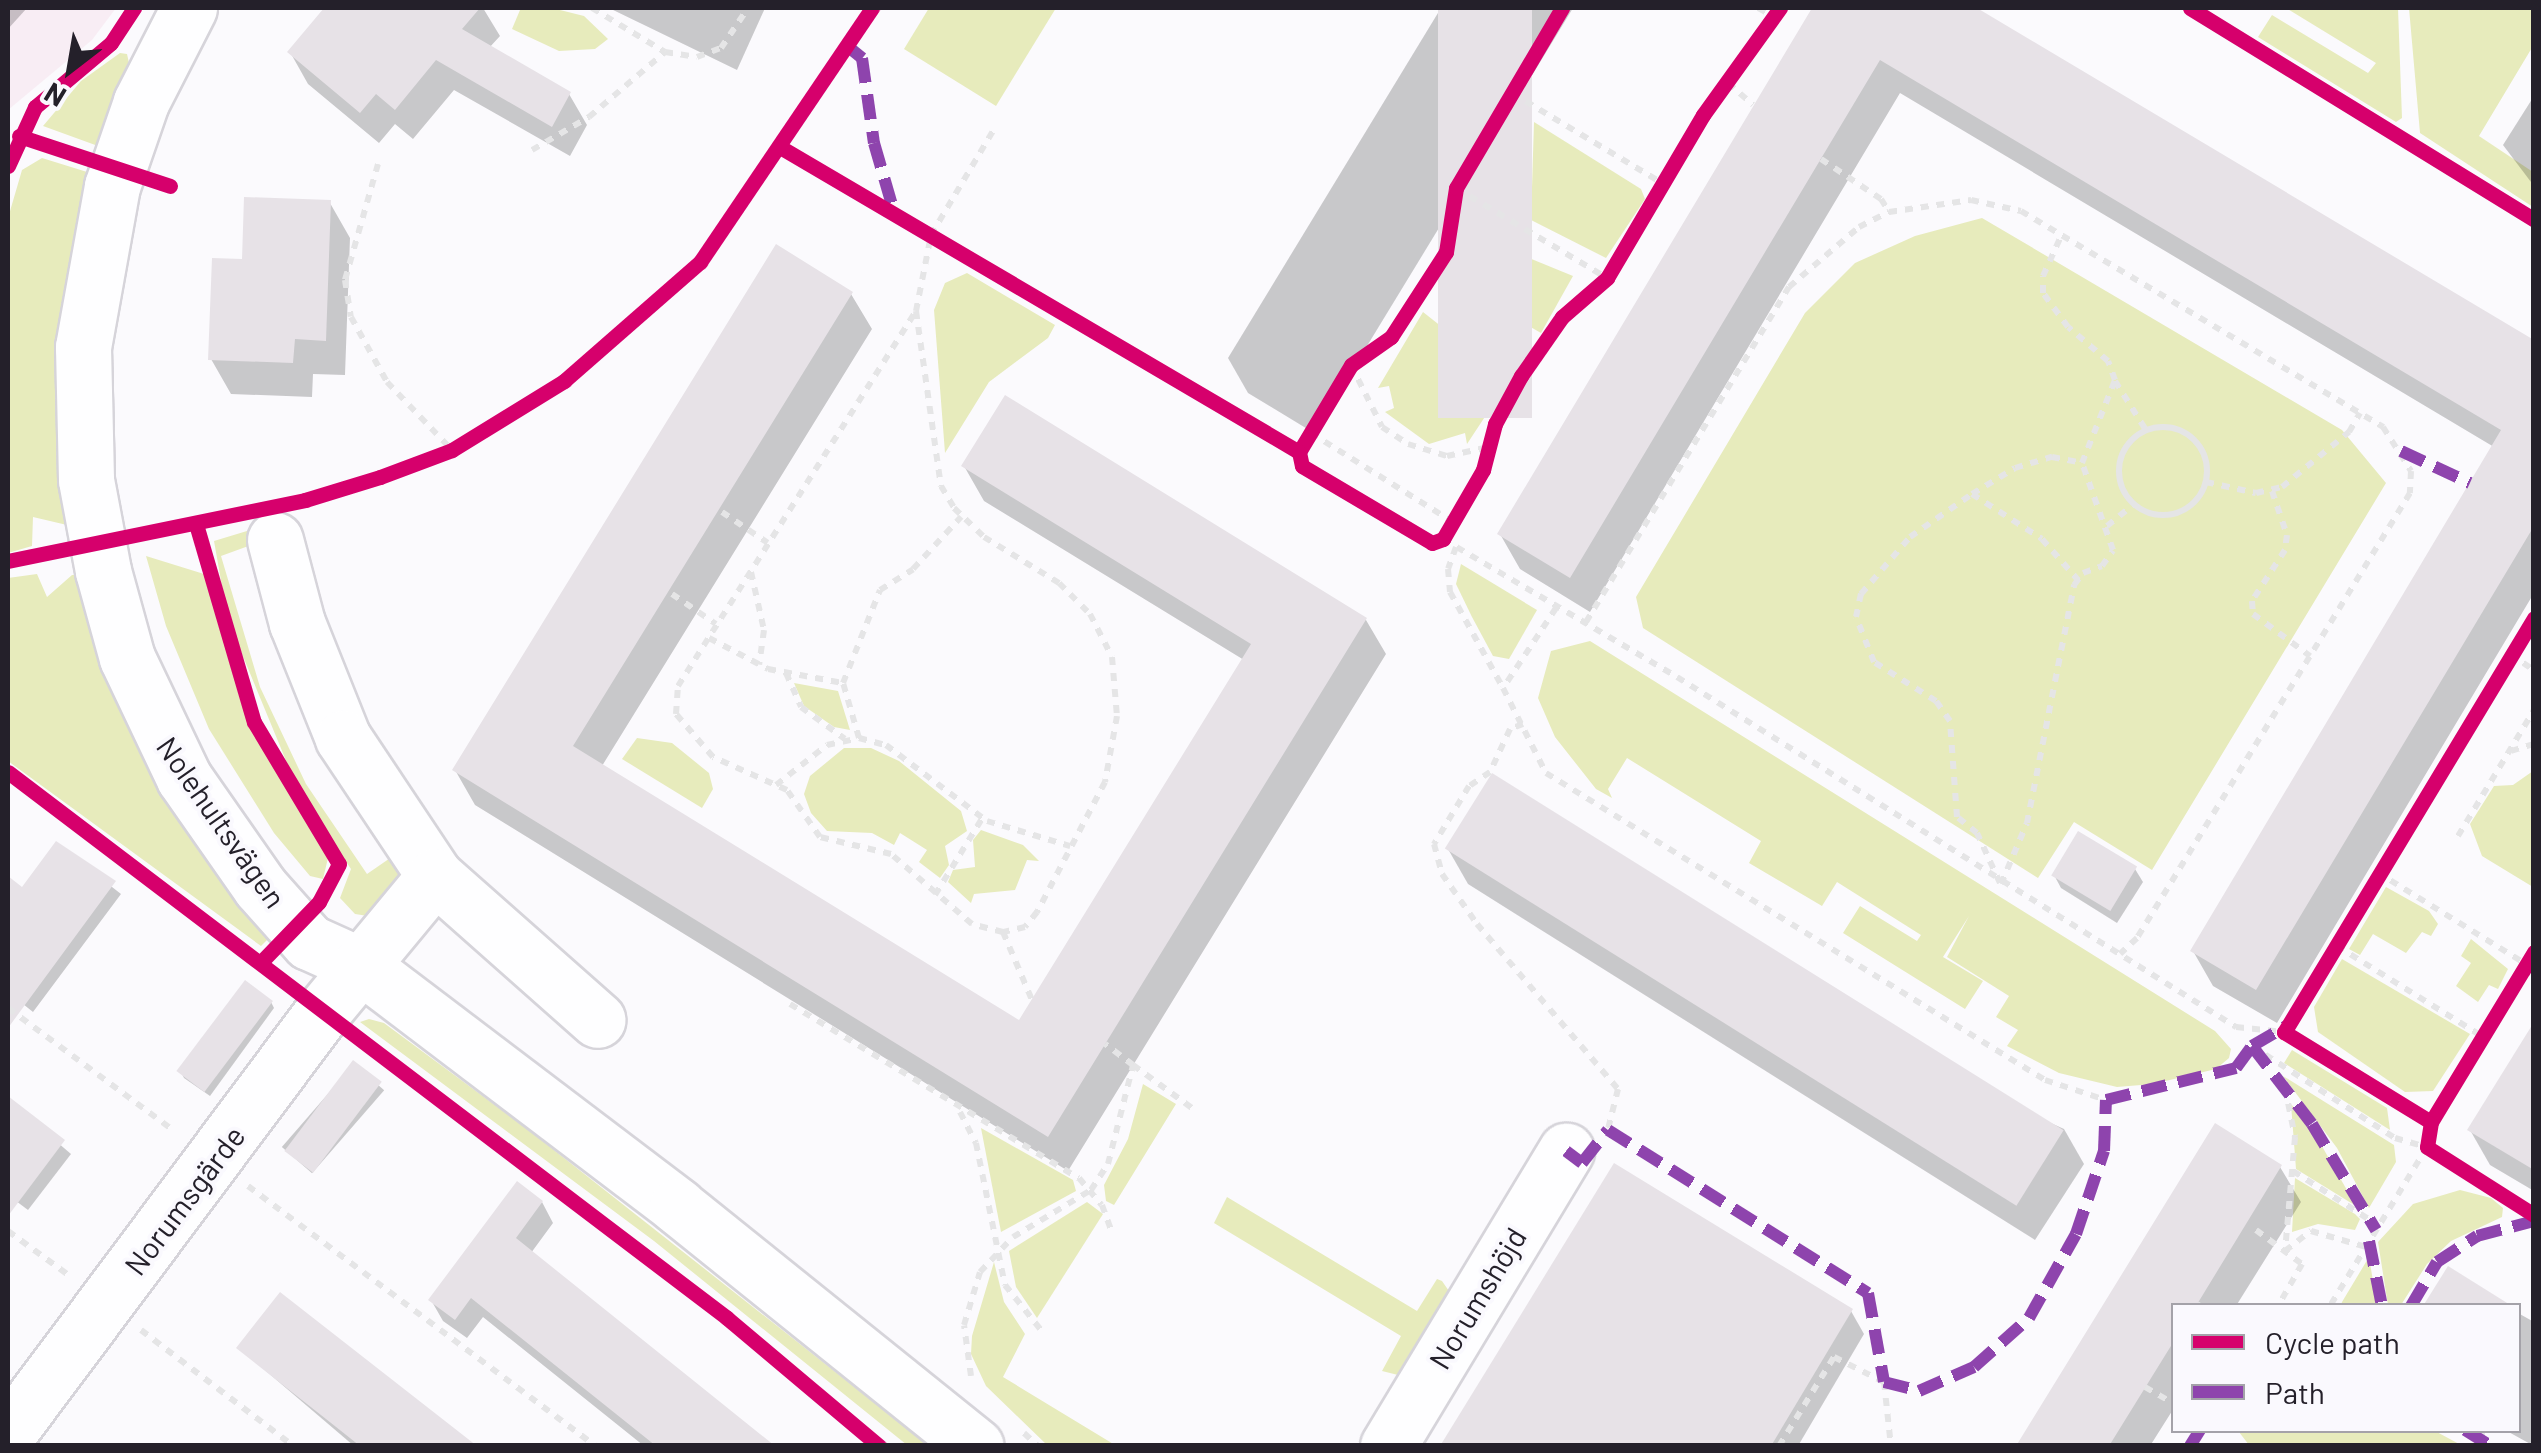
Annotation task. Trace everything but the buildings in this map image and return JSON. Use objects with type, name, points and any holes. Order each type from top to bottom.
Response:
[{"type":"street","name":"Nolehultsvägen","points":[[189,8],[141,102],[94,262],[83,347],[86,480],[127,658],[184,778],[260,886],[310,942],[360,965],[677,1206],[997,1437]]},
{"type":"street","name":"Nolehultsvägen","points":[[232,8],[177,111],[128,263],[118,350],[123,472],[134,541],[173,680],[248,817],[335,918],[360,965]]},
{"type":"street","points":[[275,540],[297,623],[343,738],[435,876],[598,1020]]},
{"type":"street","name":"Norumsgärde","points":[[8,1433],[360,965],[435,876]]},
{"type":"street","name":"Norumshöjd","points":[[1388,1446],[1576,1169]]},
{"type":"path","points":[[592,8],[665,52],[697,56],[721,48],[748,8]]},
{"type":"path","points":[[1758,8],[1774,17]]},
{"type":"path","points":[[532,150],[589,117],[665,52]]},
{"type":"path","points":[[1728,83],[1754,105]]},
{"type":"path","points":[[1512,93],[1665,185]]},
{"type":"path","points":[[916,311],[678,686],[676,714],[712,758],[776,785],[820,837],[891,854],[972,924],[1003,932],[1025,927],[1037,912],[1106,782],[1116,716],[1112,657],[1090,614],[1059,584],[961,517],[941,486],[916,311],[932,235],[993,131]]},
{"type":"path","points":[[1821,158],[1881,199],[1889,212]]},
{"type":"path","points":[[378,164],[345,280],[351,317],[387,382],[452,450]]},
{"type":"path","points":[[1456,188],[1607,278]]},
{"type":"path","points":[[1586,622],[1790,287],[1859,228],[1889,212],[1971,200],[2021,211],[2383,427],[2411,471],[2410,493],[2137,938],[2120,954]]},
{"type":"path","points":[[2062,234],[2043,276],[2043,293],[2068,326],[2108,361],[2115,380],[2146,430]]},
{"type":"path","points":[[1351,365],[1382,427],[1408,444],[1446,456],[1489,448]]},
{"type":"path","points":[[2001,884],[2028,823],[2078,580],[2102,566],[2113,550],[2108,526],[2083,479],[2082,463],[2115,380]]},
{"type":"path","points":[[2206,482],[2272,491],[2335,444],[2360,413]]},
{"type":"path","points":[[2171,426],[2196,440],[2208,466],[2206,482],[2179,513],[2150,513],[2134,504],[2119,467],[2130,441],[2146,430],[2171,426]]},
{"type":"path","points":[[1310,434],[1453,522]]},
{"type":"path","points":[[2001,884],[1977,833],[1956,816],[1950,721],[1936,701],[1874,662],[1856,617],[1861,594],[1901,547],[1972,494],[2015,468],[2052,457],[2082,463]]},
{"type":"path","points":[[2272,491],[2287,535],[2285,550],[2252,601],[2253,614],[2310,656]]},
{"type":"path","points":[[1972,494],[2042,540],[2078,580]]},
{"type":"path","points":[[2108,526],[2134,504]]},
{"type":"path","points":[[722,512],[768,543]]},
{"type":"path","points":[[859,738],[843,683],[880,590],[913,569],[961,517]]},
{"type":"path","points":[[1443,539],[1586,622],[2236,1028],[2284,1032]]},
{"type":"path","points":[[1456,547],[1448,570],[1450,592],[1546,773],[2046,1080],[2106,1100]]},
{"type":"path","points":[[750,571],[763,614],[758,665]]},
{"type":"path","points":[[672,594],[717,624]]},
{"type":"path","points":[[1503,688],[1556,608]]},
{"type":"path","points":[[709,638],[758,665],[843,683]]},
{"type":"path","points":[[2510,654],[2534,670]]},
{"type":"path","points":[[786,673],[801,707],[846,739]]},
{"type":"path","points":[[2458,836],[2534,710]]},
{"type":"path","points":[[1522,724],[1510,730],[1490,772],[1469,786],[1434,844],[1442,874],[1477,924],[1618,1089],[1576,1169]]},
{"type":"path","points":[[776,785],[798,763],[846,739],[859,738],[886,745],[982,818],[1070,846]]},
{"type":"path","points":[[2509,751],[2534,744]]},
{"type":"path","points":[[935,895],[982,818]]},
{"type":"path","points":[[2378,872],[2526,964]]},
{"type":"path","points":[[1003,932],[1032,1000]]},
{"type":"path","points":[[2337,946],[2483,1036]]},
{"type":"path","points":[[790,1004],[1091,1190],[1112,1230]]},
{"type":"path","points":[[8,1008],[596,1446]]},
{"type":"path","points":[[1105,1044],[1196,1110]]},
{"type":"path","points":[[2252,1046],[2394,1138],[2427,1147],[2332,1303]]},
{"type":"path","points":[[979,1389],[968,1370],[964,1325],[980,1272],[998,1251],[1091,1190],[1123,1124],[1133,1065]]},
{"type":"path","points":[[2285,1088],[2293,1172],[2285,1251]]},
{"type":"path","points":[[957,1109],[976,1143],[998,1251],[1016,1306],[1041,1330]]},
{"type":"path","points":[[2293,1172],[2370,1220]]},
{"type":"path","points":[[8,1230],[293,1446]]},
{"type":"path","points":[[2256,1230],[2302,1264],[2280,1303]]},
{"type":"path","points":[[2285,1251],[2310,1231],[2366,1247]]},
{"type":"path","points":[[1779,1446],[1834,1357],[1884,1382],[1891,1446]]},
{"type":"path","points":[[2145,1387],[2171,1402]]},
{"type":"path","points":[[997,1437],[1038,1446]]},
{"type":"shaded area","points":[[8,8],[116,8],[92,40],[8,110]]},
{"type":"green space","points":[[552,8],[584,16],[608,39],[595,49],[559,51],[512,29],[520,10]]},
{"type":"green space","points":[[929,8],[1056,8],[996,106],[904,49]]},
{"type":"green space","points":[[2286,8],[2398,8],[2402,118],[2396,122],[2258,37],[2272,15],[2368,73],[2376,63]]},
{"type":"green space","points":[[2409,8],[2533,8],[2533,46],[2479,136],[2533,172],[2533,207],[2420,133]]},
{"type":"green space","points":[[120,53],[127,54],[133,81],[109,150],[43,126],[81,81]]},
{"type":"green space","points":[[1534,122],[1641,189],[1645,199],[1606,258],[1531,220]]},
{"type":"green space","points":[[42,158],[100,176],[67,525],[33,517],[32,546],[8,553],[8,218],[22,170]]},
{"type":"green space","points":[[1982,218],[2342,430],[2386,483],[2152,870],[2074,822],[2038,878],[1643,628],[1636,597],[1805,313],[1855,263],[1915,236]]},
{"type":"green space","points":[[1501,222],[1495,235],[1519,252],[1489,302],[1446,275],[1477,224]]},
{"type":"green space","points":[[1529,258],[1573,276],[1541,333],[1497,308]]},
{"type":"green space","points":[[967,273],[1055,325],[1048,338],[989,382],[945,453],[934,310],[945,283]]},
{"type":"green space","points":[[1423,312],[1466,346],[1493,344],[1521,362],[1467,444],[1465,433],[1429,444],[1385,412],[1394,408],[1389,386],[1378,388]]},
{"type":"green space","points":[[276,522],[279,535],[221,556],[260,687],[306,784],[367,874],[396,854],[405,876],[368,916],[355,914],[340,898],[351,869],[299,792],[228,620],[214,541]]},
{"type":"green space","points":[[146,556],[204,574],[241,696],[328,858],[323,879],[310,876],[274,833],[209,729],[166,626]]},
{"type":"green space","points":[[1461,564],[1537,610],[1509,659],[1493,656],[1472,617],[1456,584]]},
{"type":"green space","points":[[37,574],[47,597],[72,575],[89,574],[279,928],[261,946],[8,761],[8,578]]},
{"type":"green space","points":[[1590,641],[2215,1031],[2231,1049],[2229,1058],[2216,1069],[2153,1084],[2117,1087],[2059,1073],[2007,1046],[2018,1030],[1996,1017],[2009,996],[1947,957],[1969,916],[1943,957],[1983,981],[1965,1009],[1843,933],[1860,906],[1917,941],[1921,935],[1837,882],[1822,906],[1749,863],[1761,841],[1627,758],[1608,789],[1612,798],[1596,789],[1555,737],[1538,698],[1551,651]]},
{"type":"green space","points":[[794,683],[838,691],[850,730],[834,727],[804,706]]},
{"type":"green space","points":[[637,738],[672,743],[709,773],[713,789],[702,808],[622,759]]},
{"type":"green space","points":[[844,748],[871,748],[899,761],[961,811],[967,831],[945,846],[949,865],[940,878],[919,862],[927,850],[900,833],[894,845],[872,833],[827,831],[811,813],[804,794],[810,776]]},
{"type":"green space","points":[[2534,771],[2533,887],[2482,856],[2470,824],[2494,786],[2513,785]]},
{"type":"green space","points":[[981,830],[1023,845],[1039,861],[1027,860],[1015,890],[974,894],[971,903],[948,882],[953,870],[975,867],[973,840]]},
{"type":"green space","points":[[2386,887],[2429,911],[2438,924],[2431,936],[2422,932],[2406,953],[2373,934],[2360,955],[2349,949]]},
{"type":"green space","points":[[2471,939],[2508,969],[2498,989],[2489,985],[2478,1002],[2456,986],[2471,963],[2461,956]]},
{"type":"green space","points":[[2342,959],[2470,1034],[2433,1091],[2405,1092],[2318,1032],[2314,1007]]},
{"type":"green space","points":[[369,1019],[384,1023],[526,1128],[928,1445],[907,1445],[654,1241],[360,1022]]},
{"type":"green space","points":[[2292,1050],[2387,1108],[2390,1130],[2284,1063]]},
{"type":"green space","points":[[2283,1076],[2394,1145],[2396,1162],[2369,1208],[2337,1148]]},
{"type":"green space","points":[[1143,1084],[1176,1104],[1114,1205],[1106,1201],[1104,1185],[1128,1139]]},
{"type":"green space","points":[[2291,1104],[2315,1134],[2356,1206],[2296,1169]]},
{"type":"green space","points":[[981,1128],[1073,1180],[1076,1191],[1001,1232]]},
{"type":"green space","points":[[2295,1178],[2355,1214],[2360,1219],[2355,1230],[2318,1224],[2292,1232]]},
{"type":"green space","points":[[2460,1190],[2491,1198],[2503,1208],[2502,1217],[2451,1241],[2427,1264],[2402,1303],[2388,1303],[2378,1242],[2413,1204]]},
{"type":"green space","points":[[1227,1197],[1417,1311],[1437,1279],[1442,1281],[1451,1294],[1402,1376],[1382,1371],[1401,1336],[1214,1223]]},
{"type":"green space","points":[[1087,1202],[1103,1214],[1037,1318],[1016,1287],[1009,1251]]},
{"type":"green space","points":[[2369,1257],[2377,1303],[2342,1302]]},
{"type":"green space","points":[[994,1262],[1004,1302],[1025,1334],[1003,1377],[1115,1445],[1047,1445],[986,1386],[971,1354],[972,1336]]},
{"type":"green space","points":[[2240,1433],[2439,1433],[2461,1445],[2249,1445]]},
{"type":"marked path","points":[[846,45],[862,58],[874,143],[894,212]]},
{"type":"marked path","points":[[2401,451],[2470,483]]},
{"type":"marked path","points":[[1566,1151],[1582,1163],[1608,1130],[1868,1293],[1884,1382],[1919,1391],[1974,1367],[2029,1318],[2076,1234],[2104,1151],[2106,1100],[2236,1068],[2252,1046],[2288,1025]]},
{"type":"marked path","points":[[2252,1046],[2312,1124],[2376,1230]]},
{"type":"marked path","points":[[2413,1303],[2437,1262],[2477,1236],[2534,1221]]},
{"type":"marked path","points":[[2369,1241],[2381,1303]]},
{"type":"marked path","points":[[2190,1446],[2198,1433]]},
{"type":"marked path","points":[[2470,1433],[2491,1446]]},
{"type":"cycle path","points":[[8,166],[35,107],[111,43],[134,8]]},
{"type":"cycle path","points":[[8,561],[305,500],[380,477],[452,450],[564,381],[700,262],[872,8]]},
{"type":"cycle path","points":[[780,147],[1299,452],[1351,365],[1391,337],[1446,252],[1456,188],[1562,8]]},
{"type":"cycle path","points":[[1299,452],[1302,466],[1432,543],[1443,539],[1483,470],[1495,424],[1521,376],[1562,317],[1607,278],[1703,115],[1780,8]]},
{"type":"cycle path","points":[[2190,8],[2534,220]]},
{"type":"cycle path","points":[[19,136],[170,186]]},
{"type":"cycle path","points":[[196,524],[254,722],[339,864],[319,902],[261,962]]},
{"type":"cycle path","points":[[2534,618],[2284,1032],[2431,1122],[2427,1147],[2534,1215]]},
{"type":"cycle path","points":[[8,772],[727,1318],[879,1446]]},
{"type":"cycle path","points":[[2431,1122],[2534,952]]}]
